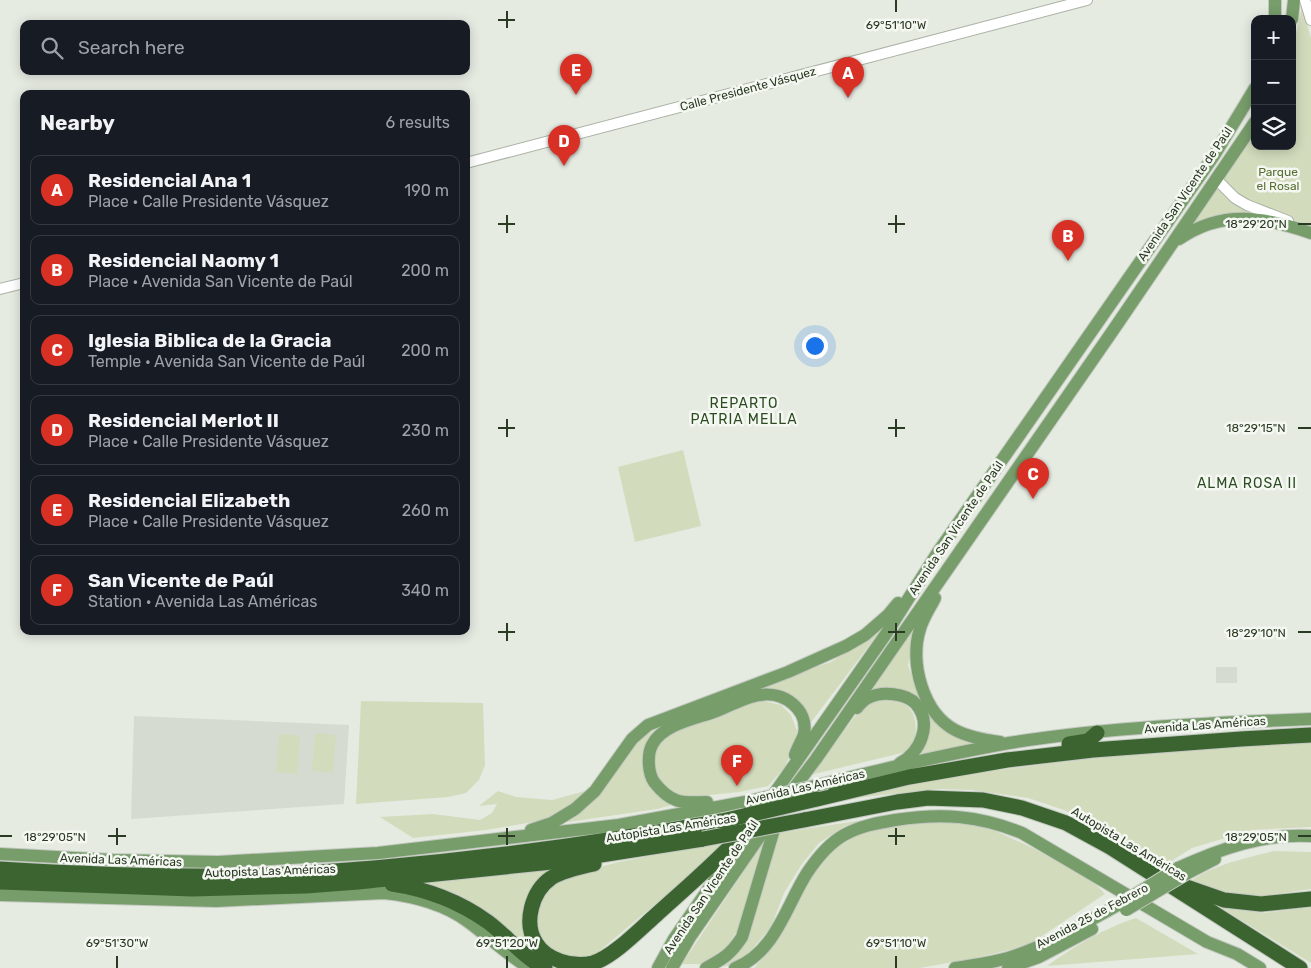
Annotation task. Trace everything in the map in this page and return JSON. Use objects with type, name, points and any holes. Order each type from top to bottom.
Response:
[{"type":"highway","points":[[969,767],[978,759],[1088,741],[1097,733]]},
{"type":"highway","name":"Autopista Las Américas","points":[[0,869],[63,873],[246,876],[437,862],[636,837],[722,821],[909,777],[1007,760],[1093,750],[1241,738],[1311,735]]},
{"type":"highway","name":"Autopista Las Américas","points":[[0,882],[192,889],[306,886],[358,882],[562,861],[703,839],[897,802],[928,798],[983,800],[1022,808],[1066,823],[1110,848],[1300,968]]},
{"type":"highway","points":[[703,839],[583,866],[552,877],[536,895],[529,918],[535,942],[543,952],[570,964],[594,963],[617,949],[639,930],[729,849],[759,816]]},
{"type":"highway","points":[[1151,874],[1224,900],[1261,904],[1311,899]]},
{"type":"highway","points":[[358,882],[406,886],[448,899],[467,908],[488,922],[545,968]]},
{"type":"main road","points":[[1275,0],[1275,15]]},
{"type":"main road","points":[[1292,15],[1294,0]]},
{"type":"main road","name":"Avenida San Vicente de Paúl","points":[[658,968],[674,939],[784,778],[886,634],[938,552],[1188,194],[1251,95]]},
{"type":"main road","name":"Avenida San Vicente de Paúl","points":[[672,968],[690,937],[816,759],[1251,128]]},
{"type":"main road","points":[[1171,245],[1192,230],[1210,222],[1242,218],[1280,223],[1311,233]]},
{"type":"main road","points":[[456,844],[535,830],[552,823],[575,809],[595,791],[632,739],[648,725],[788,672],[846,646],[865,635],[888,615],[938,552]]},
{"type":"main road","points":[[952,562],[920,628],[916,660],[918,676],[932,708],[955,730],[986,740],[1010,743]]},
{"type":"main road","points":[[816,759],[862,702],[869,697],[880,694],[894,694],[916,703],[923,720],[923,738],[913,755],[892,767]]},
{"type":"main road","points":[[745,802],[688,803],[675,800],[663,793],[651,776],[649,754],[652,744],[666,730],[760,695],[779,696],[786,698],[801,712],[804,722],[804,734],[784,778]]},
{"type":"main road","name":"Avenida Las Américas","points":[[0,854],[113,860],[218,862],[378,853],[619,825],[745,802],[892,767],[1010,743],[1097,733],[1219,723],[1311,719]]},
{"type":"main road","points":[[706,968],[726,957],[742,937],[781,806]]},
{"type":"main road","points":[[736,968],[748,963],[763,950],[806,875],[830,845],[844,835],[862,827],[931,815],[975,818],[1022,833],[1207,942],[1237,954],[1260,968]]},
{"type":"main road","name":"Avenida 25 de Febrero","points":[[1008,968],[1039,957],[1212,852],[1263,838],[1297,835],[1311,836]]},
{"type":"main road","name":"Avenida 25 de Febrero","points":[[1182,871],[1221,857],[1264,847],[1311,844]]},
{"type":"main road","points":[[0,895],[216,901],[384,893],[406,896],[447,910],[466,921],[507,954],[529,968]]},
{"type":"main road","name":"Avenida 25 de Febrero","points":[[955,968],[1009,958],[1122,908]]},
{"type":"main road","points":[[507,954],[515,967]]},
{"type":"street","name":"Calle Presidente Vásquez","points":[[470,162],[1088,0]]},
{"type":"street","points":[[1305,0],[1311,20]]},
{"type":"street","name":"Avenida San Vicente de Paúl","points":[[1216,179],[1235,198],[1247,205],[1299,225],[1311,233]]},
{"type":"street","points":[[0,290],[20,284]]},
{"type":"shaded area","points":[[1216,667],[1237,667],[1237,683],[1216,683]]},
{"type":"shaded area","points":[[134,716],[349,725],[344,804],[131,819]]},
{"type":"green space","name":"Parque el Rosal","points":[[1302,6],[1311,38],[1311,229],[1302,223],[1248,202],[1221,180],[1251,139],[1251,150],[1296,150],[1296,34]]},
{"type":"green space","points":[[1217,188],[1239,206],[1259,215],[1193,224]]},
{"type":"green space","points":[[683,450],[701,526],[635,542],[618,467]]},
{"type":"green space","points":[[927,607],[915,632],[908,665],[919,698],[933,719],[971,741],[970,745],[921,755],[927,740],[913,697],[866,696]]},
{"type":"green space","points":[[880,631],[812,721],[806,734],[805,712],[751,689],[831,662]]},
{"type":"green space","points":[[880,699],[900,702],[911,710],[915,724],[915,744],[906,752],[810,775],[866,702]]},
{"type":"green space","points":[[759,700],[781,705],[791,715],[797,731],[785,767],[768,786],[739,792],[681,798],[666,789],[654,774],[653,753],[667,733]]},
{"type":"green space","points":[[361,701],[483,703],[485,765],[479,780],[466,793],[448,797],[356,804]]},
{"type":"green space","points":[[657,726],[645,749],[643,770],[646,780],[652,789],[672,805],[657,809],[555,824],[572,817],[634,741]]},
{"type":"green space","points":[[315,733],[336,735],[333,773],[312,771]]},
{"type":"green space","points":[[279,734],[300,736],[297,774],[276,772]]},
{"type":"green space","points":[[1311,742],[1311,827],[1252,830],[1192,848],[1170,862],[1146,854],[1064,810],[1028,798],[971,790],[938,789],[838,800],[966,774],[1120,755]]},
{"type":"green space","points":[[498,791],[516,797],[552,800],[585,791],[578,799],[553,816],[533,822],[486,830],[413,838],[380,817],[433,814],[480,820],[492,813],[497,804],[479,806]]},
{"type":"green space","points":[[876,818],[845,826],[819,843],[802,864],[784,893],[771,927],[748,954],[735,964],[718,968],[735,955],[779,833]]},
{"type":"green space","points":[[938,820],[980,824],[1033,848],[1092,880],[1105,894],[1027,946],[975,958],[920,968],[754,968],[776,943],[804,887],[830,852],[861,832]]},
{"type":"green space","points":[[766,838],[740,927],[727,946],[712,957],[701,964],[682,964]]},
{"type":"green space","points":[[728,843],[591,958],[570,958],[557,953],[542,937],[536,916],[537,908],[547,887],[577,873],[619,862],[690,848]]},
{"type":"green space","points":[[1274,851],[1311,852],[1311,889],[1264,896],[1229,895],[1191,881],[1221,866]]},
{"type":"green space","points":[[573,862],[542,877],[529,942],[530,949],[442,892],[421,881]]},
{"type":"green space","points":[[1220,907],[1263,913],[1311,907],[1311,963]]},
{"type":"green space","points":[[1136,918],[1198,954],[1047,966],[1090,938]]},
{"type":"place","name":"Residencial Elizabeth","points":[[576,95]]},
{"type":"place","name":"Residencial Ana 1","points":[[848,98]]},
{"type":"place","name":"Residencial Merlot II","points":[[564,166]]},
{"type":"place","name":"Residencial Naomy 1","points":[[1068,261]]},
{"type":"place","name":"Iglesia Biblica de la Gracia","points":[[1033,499]]},
{"type":"place","name":"San Vicente de Paúl","points":[[737,786]]},
{"type":"district","name":"REPARTO PATRIA MELLA","points":[[744,412]]},
{"type":"district","name":"ALMA ROSA II","points":[[1247,483]]}]
